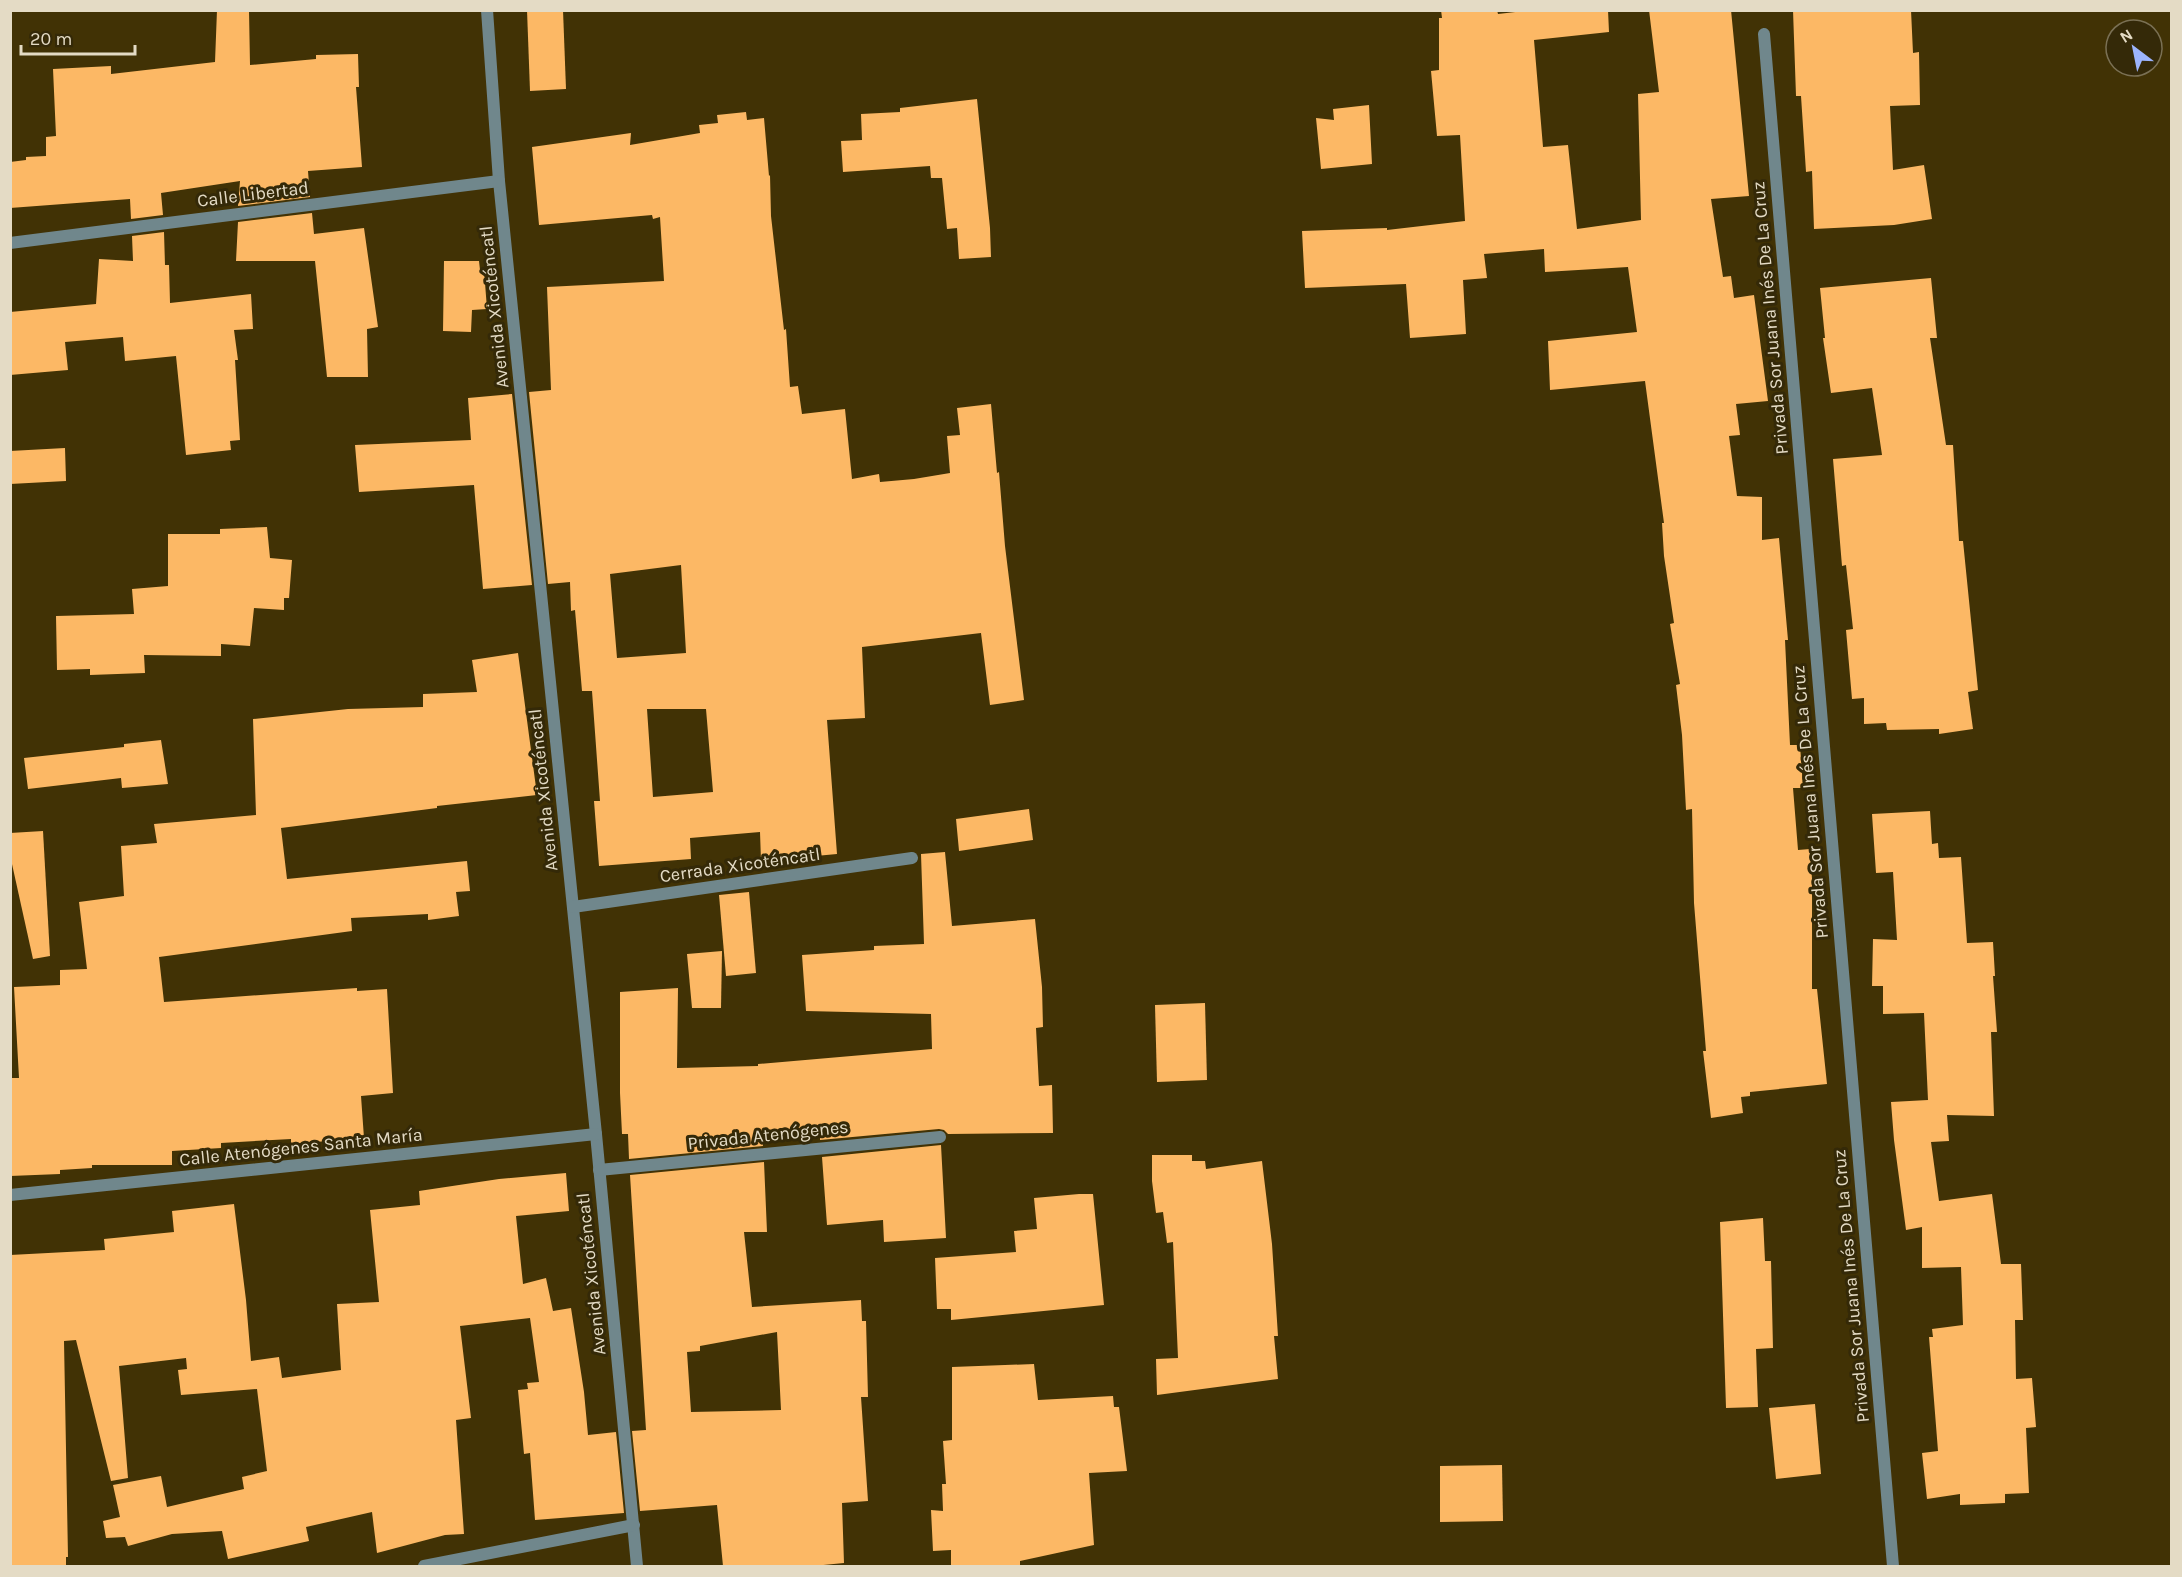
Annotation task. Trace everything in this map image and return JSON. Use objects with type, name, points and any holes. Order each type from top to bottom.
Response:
[{"type":"street","name":"Avenida Xicoténcatl","points":[[487,10],[500,181],[637,1566]]},
{"type":"street","name":"Privada Sor Juana Inés De La Cruz","points":[[1764,34],[1893,1566]]},
{"type":"street","name":"Calle Libertad","points":[[10,243],[500,181]]},
{"type":"street","name":"Cerrada Xicoténcatl","points":[[573,907],[912,858]]},
{"type":"street","name":"Calle Atenógenes Santa María","points":[[10,1195],[596,1134]]},
{"type":"street","name":"Privada Atenógenes","points":[[599,1170],[940,1137]]},
{"type":"street","points":[[424,1566],[634,1525]]},
{"type":"building","points":[[217,10],[249,10],[250,65],[316,59],[316,55],[358,54],[359,87],[356,87],[362,167],[308,171],[310,197],[238,206],[240,181],[161,193],[163,215],[131,219],[130,199],[10,208],[10,162],[26,160],[26,157],[46,156],[46,137],[56,136],[53,69],[111,66],[111,74],[215,62]]},
{"type":"building","points":[[527,10],[563,10],[566,89],[530,91]]},
{"type":"building","points":[[1441,10],[1497,10],[1498,14],[1533,10],[1608,10],[1609,32],[1534,40],[1543,147],[1568,145],[1577,229],[1641,220],[1638,94],[1659,92],[1649,10],[1731,10],[1749,196],[1711,199],[1723,277],[1731,276],[1734,298],[1754,295],[1768,401],[1736,404],[1740,435],[1729,436],[1737,496],[1762,497],[1762,540],[1779,538],[1788,640],[1785,640],[1790,745],[1800,745],[1803,788],[1793,788],[1798,850],[1810,849],[1812,989],[1817,989],[1827,1084],[1750,1092],[1750,1096],[1741,1097],[1743,1113],[1711,1118],[1703,1051],[1706,1051],[1694,903],[1692,809],[1686,810],[1682,735],[1676,685],[1680,684],[1670,624],[1674,623],[1664,556],[1662,523],[1664,523],[1645,381],[1550,390],[1548,341],[1637,332],[1628,267],[1545,272],[1544,249],[1484,254],[1487,278],[1463,280],[1466,334],[1410,338],[1406,284],[1305,288],[1302,231],[1387,228],[1387,230],[1465,221],[1460,135],[1437,136],[1431,71],[1439,70]]},
{"type":"building","points":[[1793,10],[1911,10],[1913,53],[1919,52],[1920,105],[1890,106],[1893,170],[1924,165],[1932,219],[1894,225],[1814,229],[1812,171],[1806,172],[1801,96],[1796,96]]},
{"type":"building","points":[[977,99],[991,257],[959,259],[957,228],[947,229],[942,178],[931,178],[930,166],[843,172],[841,141],[862,140],[861,114],[900,112],[900,108]]},
{"type":"building","points":[[1369,105],[1372,164],[1321,169],[1316,118],[1334,120],[1333,109]]},
{"type":"building","points":[[746,112],[747,120],[764,118],[770,175],[771,216],[784,330],[786,329],[790,387],[798,386],[802,414],[845,409],[852,479],[879,474],[880,482],[950,473],[947,436],[960,435],[957,408],[991,404],[1005,546],[1024,700],[990,705],[981,633],[862,647],[865,718],[827,720],[837,854],[761,861],[760,832],[690,838],[691,859],[599,866],[594,801],[600,801],[592,691],[582,691],[575,610],[571,611],[570,582],[548,584],[529,392],[551,390],[547,287],[664,281],[660,217],[653,219],[652,215],[539,225],[532,147],[631,133],[630,145],[700,133],[699,125],[718,123],[717,115]],"holes":[[[681,565],[686,653],[617,658],[610,574]],[[647,709],[706,709],[713,792],[653,797]]]},
{"type":"building","points":[[312,213],[314,234],[364,228],[378,327],[367,329],[368,377],[327,377],[315,261],[236,261],[238,222]]},
{"type":"building","points":[[164,232],[165,265],[169,265],[170,303],[251,294],[253,329],[234,330],[238,360],[235,360],[240,440],[230,441],[231,450],[186,455],[176,356],[125,361],[123,337],[65,342],[68,370],[10,375],[10,312],[96,304],[99,259],[133,261],[132,236]]},
{"type":"building","points":[[444,261],[479,261],[480,270],[484,270],[487,309],[472,310],[471,332],[443,331]]},
{"type":"building","points":[[1931,278],[1937,338],[1930,338],[1946,445],[1953,445],[1959,541],[1963,541],[1978,690],[1968,692],[1973,729],[1939,734],[1939,729],[1887,730],[1886,723],[1864,724],[1864,698],[1852,699],[1846,630],[1853,629],[1846,565],[1842,566],[1833,459],[1882,455],[1872,388],[1831,393],[1823,338],[1825,338],[1820,288]]},
{"type":"building","points":[[512,394],[532,585],[483,589],[474,485],[359,492],[355,445],[471,440],[468,398]]},
{"type":"building","points":[[65,448],[66,481],[10,484],[10,451]]},
{"type":"building","points":[[267,527],[270,558],[292,560],[289,598],[284,598],[284,610],[254,608],[250,646],[221,644],[221,656],[144,655],[145,673],[90,675],[90,669],[57,670],[56,616],[134,614],[132,589],[168,586],[168,534],[220,534],[220,529]]},
{"type":"building","points":[[518,653],[537,795],[437,806],[437,808],[281,828],[287,879],[467,861],[470,891],[456,892],[459,916],[428,920],[428,914],[351,918],[352,931],[159,957],[164,1002],[357,988],[357,991],[387,989],[393,1093],[361,1096],[364,1138],[291,1144],[291,1139],[221,1143],[221,1148],[172,1151],[172,1165],[92,1165],[92,1168],[60,1170],[60,1174],[10,1176],[10,1078],[19,1078],[14,987],[60,985],[60,970],[87,969],[79,902],[124,896],[121,846],[157,843],[154,824],[256,815],[253,719],[348,709],[423,707],[423,694],[477,692],[472,660]]},
{"type":"building","points":[[161,740],[168,784],[122,788],[121,778],[28,789],[24,758],[124,747],[124,744]]},
{"type":"building","points":[[1029,809],[1033,840],[959,851],[956,819]]},
{"type":"building","points":[[1930,811],[1932,844],[1938,843],[1939,858],[1961,857],[1967,943],[1993,942],[1997,1032],[1991,1032],[1994,1116],[1947,1115],[1949,1141],[1931,1142],[1939,1201],[1992,1194],[2001,1264],[2021,1264],[2023,1320],[2015,1320],[2016,1379],[2032,1378],[2036,1427],[2026,1428],[2029,1493],[2005,1494],[2005,1503],[1960,1505],[1960,1494],[1927,1499],[1922,1453],[1938,1451],[1929,1337],[1933,1337],[1932,1329],[1963,1325],[1961,1267],[1922,1268],[1922,1227],[1906,1230],[1891,1102],[1928,1100],[1924,1013],[1883,1014],[1883,986],[1872,986],[1873,939],[1897,940],[1893,872],[1876,873],[1872,814]]},
{"type":"building","points":[[43,831],[50,956],[33,959],[10,855],[10,833]]},
{"type":"building","points":[[945,852],[952,926],[1035,919],[1042,987],[1043,1027],[1036,1028],[1039,1086],[1052,1085],[1053,1133],[948,1134],[939,1129],[820,1140],[820,1135],[762,1140],[763,1146],[629,1159],[628,1134],[622,1134],[620,992],[678,988],[677,1068],[758,1066],[758,1064],[932,1049],[931,1014],[806,1011],[802,955],[874,950],[874,946],[924,944],[921,854]]},
{"type":"building","points":[[749,892],[756,973],[726,976],[719,895]]},
{"type":"building","points":[[722,951],[721,1008],[692,1008],[687,954]]},
{"type":"building","points":[[1205,1003],[1207,1080],[1157,1082],[1155,1005]]},
{"type":"building","points":[[941,1145],[946,1238],[884,1242],[883,1220],[827,1225],[822,1157]]},
{"type":"building","points":[[1152,1155],[1192,1155],[1192,1161],[1205,1161],[1206,1169],[1262,1161],[1272,1244],[1278,1336],[1274,1336],[1278,1379],[1157,1395],[1156,1359],[1178,1358],[1173,1242],[1167,1243],[1163,1212],[1156,1213]]},
{"type":"building","points":[[764,1162],[767,1232],[744,1232],[752,1307],[861,1300],[862,1321],[866,1321],[868,1397],[861,1397],[868,1501],[842,1503],[844,1563],[813,1566],[723,1566],[717,1505],[640,1511],[632,1431],[646,1430],[630,1175]],"holes":[[[777,1332],[781,1410],[691,1412],[687,1352],[700,1351],[700,1346]]]},
{"type":"building","points":[[566,1173],[569,1211],[516,1216],[523,1284],[546,1278],[553,1311],[571,1308],[588,1435],[616,1432],[624,1513],[535,1520],[530,1453],[524,1454],[518,1390],[528,1389],[527,1383],[539,1382],[530,1318],[460,1326],[471,1418],[456,1420],[464,1534],[445,1535],[377,1553],[372,1512],[306,1527],[309,1541],[228,1559],[222,1531],[172,1534],[128,1546],[125,1537],[106,1538],[103,1521],[120,1517],[113,1485],[161,1476],[167,1507],[244,1489],[242,1477],[267,1471],[257,1389],[181,1395],[178,1370],[187,1369],[186,1358],[119,1366],[128,1478],[111,1481],[76,1340],[64,1341],[68,1557],[66,1557],[66,1566],[10,1566],[10,1255],[105,1250],[104,1239],[174,1232],[172,1211],[234,1204],[251,1361],[279,1357],[282,1378],[341,1370],[337,1304],[379,1302],[370,1210],[420,1205],[419,1191],[499,1179]]},
{"type":"building","points":[[1093,1194],[1104,1305],[951,1320],[951,1309],[937,1309],[935,1258],[1016,1252],[1014,1231],[1037,1229],[1034,1198]]},
{"type":"building","points":[[1763,1218],[1765,1261],[1771,1261],[1773,1348],[1756,1349],[1758,1407],[1726,1408],[1720,1222]]},
{"type":"building","points":[[1034,1364],[1038,1400],[1113,1396],[1114,1407],[1119,1407],[1127,1471],[1089,1473],[1094,1545],[1020,1561],[1020,1566],[951,1566],[951,1550],[933,1551],[931,1510],[943,1511],[942,1484],[946,1484],[943,1441],[952,1440],[952,1367]]},
{"type":"building","points":[[1815,1404],[1821,1474],[1776,1479],[1769,1408]]},
{"type":"building","points":[[1502,1465],[1503,1521],[1440,1522],[1440,1466]]}]
